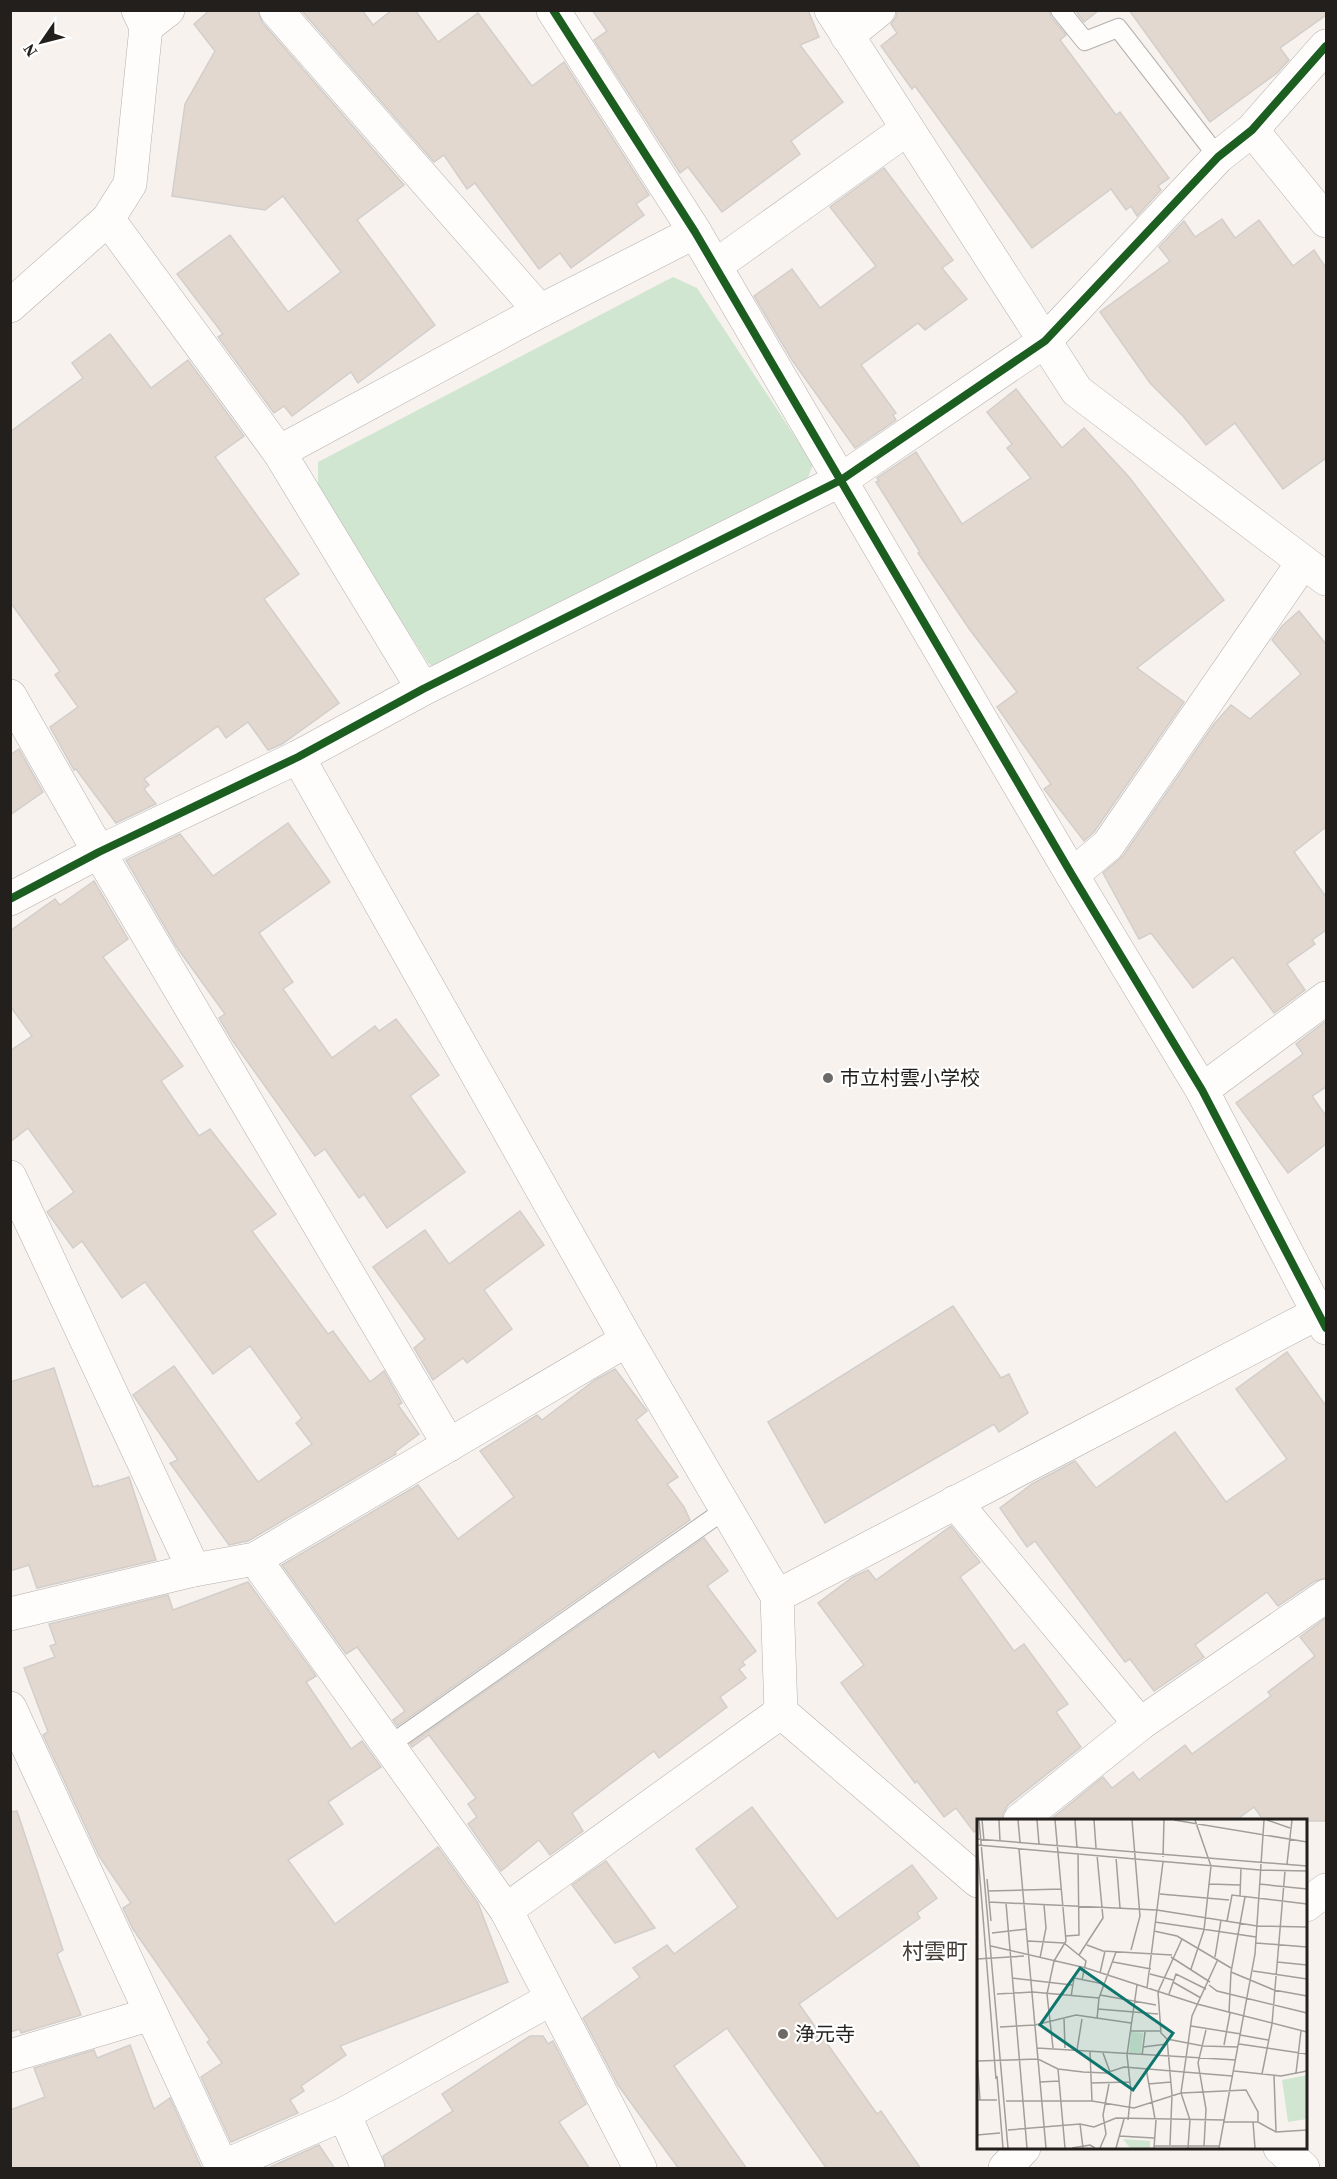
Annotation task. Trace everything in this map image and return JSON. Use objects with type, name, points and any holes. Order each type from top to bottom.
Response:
[{"type":"street","points":[[276,10],[540,311]]},
{"type":"street","points":[[554,10],[695,232],[1072,875],[1202,1090],[1323,1320],[955,1503],[777,1596]]},
{"type":"street","points":[[879,10],[839,23],[1077,391],[1315,570],[1108,844],[1072,875]]},
{"type":"street","points":[[10,306],[108,219],[130,183],[150,16]]},
{"type":"street","points":[[10,899],[99,852],[298,757],[423,689],[841,480],[1045,341],[1218,157],[1251,130],[1326,46]]},
{"type":"street","points":[[715,266],[908,129]]},
{"type":"street","points":[[1251,130],[1326,221]]},
{"type":"street","points":[[108,219],[279,452],[423,689]]},
{"type":"street","points":[[279,452],[540,311],[695,232]]},
{"type":"street","points":[[10,696],[99,852],[449,1445]]},
{"type":"street","points":[[298,757],[627,1340],[777,1596],[781,1712],[973,1867]]},
{"type":"street","points":[[1202,1090],[1326,998]]},
{"type":"street","points":[[10,1177],[194,1570]]},
{"type":"street","points":[[10,1614],[194,1570],[255,1559],[627,1340]]},
{"type":"street","points":[[955,1503],[1140,1724]]},
{"type":"street","points":[[255,1559],[506,1911],[640,2169]]},
{"type":"street","points":[[1022,1819],[1140,1724],[1326,1596]]},
{"type":"street","points":[[10,1708],[222,2167],[344,2114],[551,1999]]},
{"type":"street","points":[[506,1911],[781,1712]]},
{"type":"street","points":[[1307,1904],[1326,1890]]},
{"type":"street","points":[[10,2056],[152,2014]]},
{"type":"street","points":[[344,2114],[369,2169]]},
{"type":"street","points":[[1005,2169],[1023,2149]]},
{"type":"street","points":[[1281,2149],[1303,2169]]},
{"type":"lane","points":[[1060,10],[1085,41],[1118,28],[1218,157]]},
{"type":"lane","points":[[388,1746],[726,1509]]},
{"type":"green space","points":[[673,277],[697,288],[813,464],[804,489],[442,673],[428,663],[318,490],[318,462]]},
{"type":"building","points":[[210,10],[258,10],[262,22],[404,185],[357,220],[435,325],[358,383],[351,372],[292,416],[284,406],[274,413],[218,337],[223,334],[177,274],[230,235],[288,312],[341,272],[283,196],[265,210],[172,196],[185,104],[215,51],[194,24]]},
{"type":"building","points":[[301,10],[362,10],[373,25],[392,10],[415,10],[438,42],[478,13],[532,86],[564,62],[649,195],[636,204],[644,215],[571,268],[560,253],[539,269],[475,183],[467,189],[444,155],[434,162]]},
{"type":"building","points":[[592,10],[808,10],[819,37],[800,45],[843,102],[791,141],[800,154],[722,212],[688,167],[680,173],[594,40],[607,31]]},
{"type":"building","points":[[897,10],[1049,10],[1051,17],[1066,35],[1060,40],[1116,115],[1120,112],[1169,178],[1158,186],[1161,190],[1137,216],[1131,206],[1126,210],[1111,189],[1032,248],[915,86],[912,89],[881,46],[897,33],[891,24],[896,17]]},
{"type":"building","points":[[1075,10],[1099,10],[1084,22]]},
{"type":"building","points":[[1129,10],[1326,10],[1326,15],[1280,48],[1289,60],[1277,73],[1210,122]]},
{"type":"building","points":[[884,168],[953,260],[942,268],[967,299],[925,330],[918,323],[861,365],[896,413],[893,415],[896,420],[855,448],[792,360],[754,296],[792,269],[820,308],[876,266],[830,207]]},
{"type":"building","points":[[1222,219],[1235,238],[1259,220],[1293,266],[1314,250],[1326,268],[1326,458],[1283,489],[1235,423],[1206,445],[1183,416],[1150,383],[1100,312],[1170,261],[1159,247],[1184,221],[1195,237]]},
{"type":"building","points":[[110,334],[151,388],[188,360],[244,436],[215,457],[299,574],[264,599],[339,703],[282,744],[268,750],[248,722],[226,738],[218,726],[144,779],[149,785],[144,789],[156,804],[116,823],[76,769],[74,770],[50,727],[78,707],[55,675],[60,671],[10,602],[10,432],[83,378],[72,363]]},
{"type":"building","points":[[1016,389],[1062,448],[1084,428],[1129,477],[1224,600],[1137,668],[1184,702],[1094,832],[1084,841],[1044,789],[1051,784],[997,707],[1017,692],[970,630],[918,553],[920,552],[876,482],[879,481],[877,478],[916,452],[962,524],[1031,478],[1007,448],[1012,444],[987,412]]},
{"type":"building","points":[[1299,611],[1326,644],[1326,827],[1294,852],[1326,897],[1326,930],[1312,940],[1315,944],[1287,964],[1305,990],[1274,1013],[1233,957],[1193,988],[1151,933],[1139,939],[1103,873],[1123,856],[1214,724],[1231,705],[1250,719],[1301,674],[1272,640],[1282,626]]},
{"type":"building","points":[[19,749],[43,792],[10,815],[10,755]]},
{"type":"building","points":[[288,823],[330,882],[259,933],[293,982],[283,989],[332,1058],[375,1026],[379,1031],[396,1019],[439,1075],[410,1096],[465,1172],[387,1228],[364,1194],[359,1198],[325,1149],[315,1156],[232,1040],[219,1018],[225,1014],[176,946],[126,860],[180,834],[213,876]]},
{"type":"building","points":[[94,881],[128,939],[103,957],[183,1066],[161,1081],[199,1136],[210,1129],[276,1214],[252,1231],[328,1334],[333,1331],[370,1382],[384,1371],[402,1403],[398,1405],[419,1434],[395,1452],[396,1454],[248,1541],[229,1545],[170,1463],[178,1460],[133,1395],[174,1366],[258,1482],[312,1444],[296,1423],[302,1418],[250,1346],[213,1374],[145,1282],[122,1298],[82,1241],[73,1248],[47,1212],[74,1192],[28,1128],[10,1142],[10,1051],[32,1036],[10,1006],[10,931],[55,899],[60,905]]},
{"type":"building","points":[[1326,1021],[1326,1087],[1312,1096],[1326,1116],[1326,1144],[1288,1173],[1236,1103],[1303,1054],[1296,1044]]},
{"type":"building","points":[[520,1211],[544,1245],[484,1290],[512,1329],[467,1363],[463,1358],[433,1380],[414,1348],[425,1339],[373,1267],[425,1230],[449,1264]]},
{"type":"building","points":[[953,1306],[1001,1378],[1009,1374],[1028,1413],[999,1432],[994,1424],[825,1523],[768,1422]]},
{"type":"building","points":[[1287,1352],[1326,1406],[1326,1578],[1315,1581],[1278,1606],[1267,1592],[1195,1645],[1204,1657],[1154,1691],[1130,1659],[1125,1662],[1035,1541],[1027,1547],[1000,1508],[1032,1484],[1075,1461],[1096,1488],[1175,1432],[1226,1502],[1287,1459],[1236,1389]]},
{"type":"building","points":[[54,1368],[93,1487],[129,1477],[156,1560],[37,1588],[29,1565],[10,1571],[10,1382]]},
{"type":"building","points":[[615,1369],[647,1411],[636,1420],[678,1477],[667,1484],[684,1507],[690,1520],[397,1726],[393,1720],[405,1711],[357,1647],[346,1654],[282,1565],[418,1485],[458,1539],[514,1497],[480,1451],[537,1415],[542,1420],[595,1380]]},
{"type":"building","points":[[951,1526],[980,1562],[960,1577],[1014,1651],[1024,1644],[1068,1704],[1056,1712],[1081,1747],[1008,1805],[1002,1819],[977,1819],[977,1830],[974,1832],[956,1808],[944,1817],[917,1781],[915,1783],[841,1683],[864,1665],[818,1603],[853,1577],[868,1570],[876,1580]]},
{"type":"building","points":[[704,1538],[728,1571],[707,1586],[756,1651],[742,1662],[745,1665],[739,1669],[746,1678],[720,1697],[727,1707],[659,1758],[654,1751],[572,1813],[583,1831],[550,1855],[539,1840],[501,1871],[468,1824],[477,1817],[468,1804],[476,1798],[429,1735],[412,1747],[410,1744]]},
{"type":"building","points":[[248,1582],[316,1676],[306,1682],[351,1749],[362,1741],[381,1767],[328,1802],[343,1824],[288,1860],[335,1924],[438,1847],[478,1903],[508,1982],[340,2046],[346,2055],[301,2086],[304,2091],[290,2100],[298,2113],[231,2142],[201,2077],[222,2063],[207,2042],[210,2040],[133,1929],[123,1908],[131,1903],[99,1856],[43,1735],[48,1732],[24,1668],[55,1657],[50,1646],[56,1644],[49,1624],[168,1595],[173,1610]]},
{"type":"building","points":[[1326,1618],[1326,1821],[1263,1819],[1254,1807],[1238,1819],[1051,1819],[1103,1777],[1112,1788],[1133,1772],[1139,1780],[1185,1745],[1192,1754],[1271,1696],[1268,1692],[1315,1656],[1300,1637]]},
{"type":"building","points":[[752,1807],[837,1919],[912,1865],[937,1898],[917,1913],[920,1918],[799,2004],[877,2114],[881,2111],[921,2169],[827,2169],[727,2028],[674,2066],[747,2169],[679,2169],[618,2085],[583,2018],[640,1977],[633,1968],[667,1945],[674,1954],[738,1907],[696,1849]]},
{"type":"building","points":[[17,1811],[63,1950],[57,1954],[81,2015],[21,2033],[20,2029],[10,2032],[10,1812]]},
{"type":"building","points":[[606,1861],[655,1928],[615,1943],[572,1885]]},
{"type":"building","points":[[530,2036],[543,2036],[548,2044],[553,2041],[586,2104],[559,2122],[590,2169],[386,2169],[383,2156],[453,2111],[442,2094]]},
{"type":"building","points":[[130,2045],[154,2109],[170,2098],[202,2169],[10,2169],[10,2110],[45,2097],[34,2068],[94,2050],[97,2058]]},
{"type":"building","points":[[319,2145],[335,2169],[266,2169]]},
{"type":"cycle path","points":[[553,10],[695,232],[1072,875],[1202,1090],[1326,1328]]},
{"type":"cycle path","points":[[10,899],[99,852],[298,757],[423,689],[841,480],[1045,341],[1218,157],[1252,130],[1326,46]]},
{"type":"place","name":"市立村雲小学校","points":[[828,1078]]},
{"type":"place","name":"浄元寺","points":[[783,2034]]},
{"type":"district","name":"村雲町","points":[[935,1951]]}]
